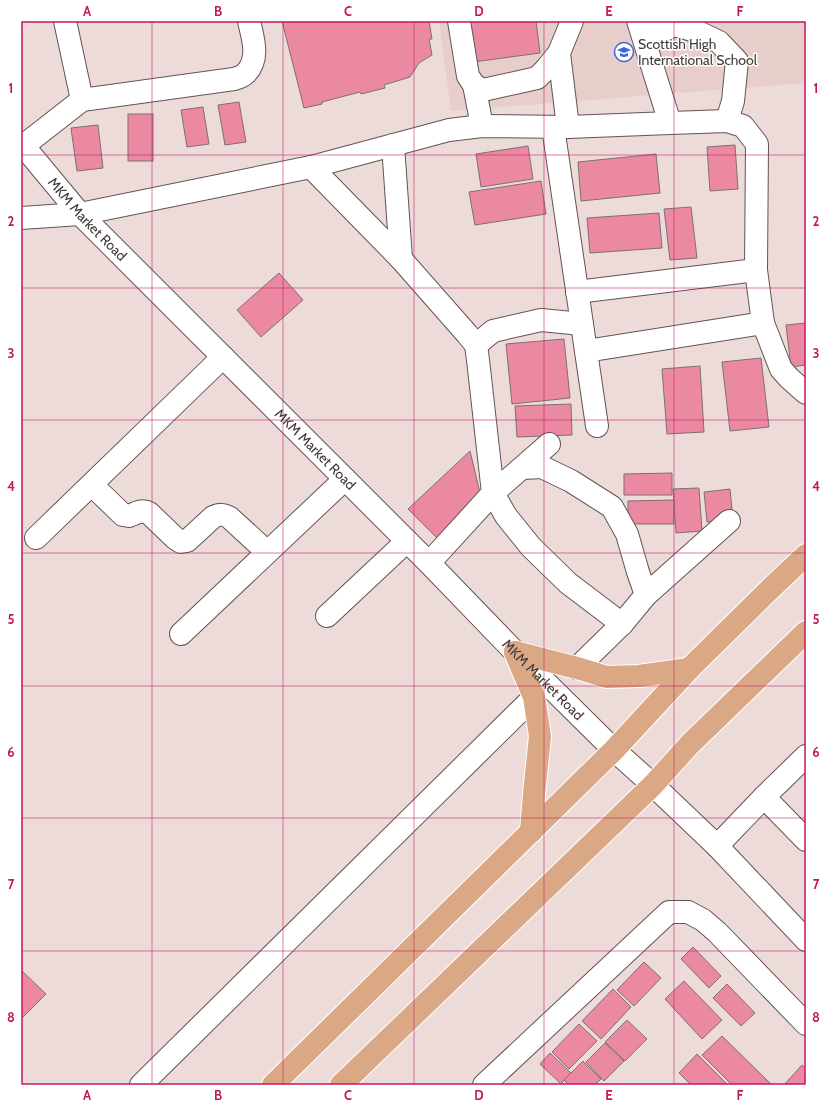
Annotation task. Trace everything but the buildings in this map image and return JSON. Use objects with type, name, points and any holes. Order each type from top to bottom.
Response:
[{"type":"main road","points":[[273,1085],[614,750],[690,669],[806,555]]},
{"type":"main road","points":[[341,1085],[653,784],[690,744],[806,632]]},
{"type":"main road","points":[[514,652],[607,677],[639,676],[690,669]]},
{"type":"main road","points":[[514,652],[534,697],[540,736],[531,832]]},
{"type":"street","points":[[65,21],[82,100]]},
{"type":"street","points":[[22,144],[82,100],[234,80],[245,74],[252,65],[255,55],[249,21]]},
{"type":"street","points":[[459,21],[468,76],[474,85],[482,126]]},
{"type":"street","points":[[474,85],[483,90],[537,78],[559,54],[572,21]]},
{"type":"street","points":[[670,123],[641,28],[666,25],[698,32],[719,42],[737,61],[733,101],[727,121]]},
{"type":"street","points":[[559,54],[561,127],[578,292],[597,426]]},
{"type":"street","points":[[21,218],[80,214],[311,167],[449,130],[482,126],[561,127],[727,121],[743,126],[757,144],[756,270],[763,323],[781,369],[806,393]]},
{"type":"street","name":"MKM Market Road","points":[[22,144],[80,214],[429,563],[514,652],[614,750],[653,784],[717,846],[806,940]]},
{"type":"street","points":[[393,146],[401,259]]},
{"type":"street","points":[[311,167],[401,259],[476,345],[493,493],[506,516],[531,547],[568,583],[622,624]]},
{"type":"street","points":[[578,292],[756,270]]},
{"type":"street","points":[[476,345],[492,332],[541,320],[582,324]]},
{"type":"street","points":[[586,351],[763,323]]},
{"type":"street","points":[[36,538],[223,357]]},
{"type":"street","points":[[429,563],[493,493],[549,444]]},
{"type":"street","points":[[523,468],[542,467],[571,481],[612,507],[627,534],[646,595]]},
{"type":"street","points":[[181,634],[345,479]]},
{"type":"street","points":[[92,485],[123,515],[128,516],[145,510],[181,542],[187,541],[213,517],[219,514],[224,514],[267,552]]},
{"type":"street","points":[[577,668],[622,624],[646,595],[729,521]]},
{"type":"street","points":[[327,616],[407,541]]},
{"type":"street","points":[[141,1085],[534,697]]},
{"type":"street","points":[[717,846],[764,796],[806,756]]},
{"type":"street","points":[[764,796],[806,840]]},
{"type":"street","points":[[484,1085],[669,912],[688,912],[703,920],[717,932],[806,1024]]},
{"type":"shaded area","name":"Scottish High International School","points":[[439,21],[806,21],[806,83],[451,111]]},
{"type":"place","name":"Scottish High International School","points":[[624,52]]}]
